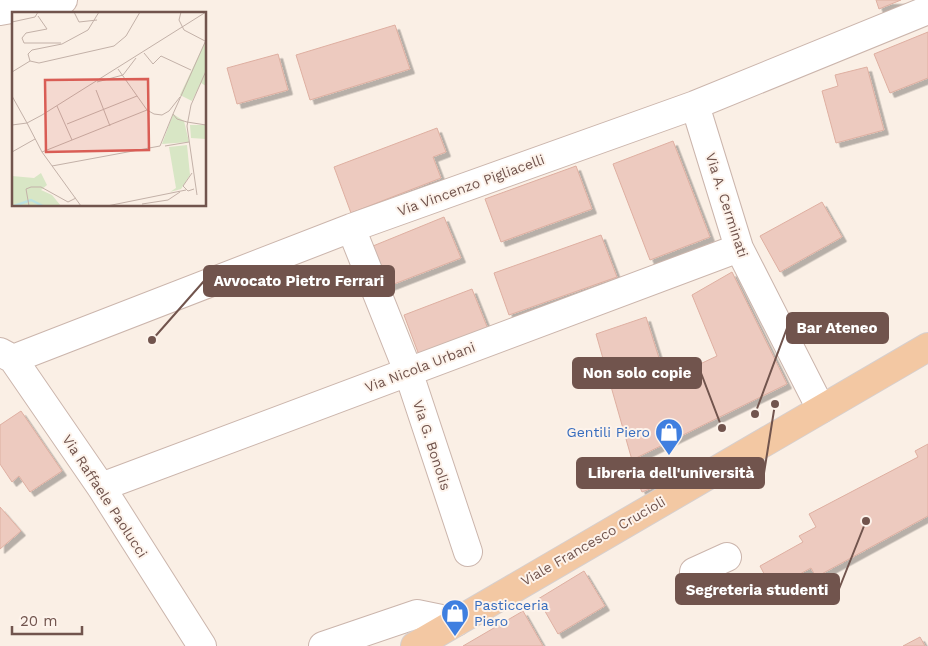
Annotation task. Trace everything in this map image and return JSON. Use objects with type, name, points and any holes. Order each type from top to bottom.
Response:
[{"type":"main road","name":"Viale Francesco Crucioli","points":[[415,646],[928,347]]},
{"type":"street","points":[[0,11],[63,0]]},
{"type":"street","name":"Via Vincenzo Pigliacelli","points":[[6,356],[352,228],[695,105],[928,10]]},
{"type":"street","name":"Via A. Cerminati","points":[[695,105],[738,248],[820,409]]},
{"type":"street","name":"Via G. Bonolis","points":[[352,228],[408,371],[468,552]]},
{"type":"street","name":"Via Nicola Urbani","points":[[101,487],[738,248]]},
{"type":"street","name":"Via Raffaele Paolucci","points":[[6,356],[101,487],[202,646]]},
{"type":"street","points":[[694,572],[726,557]]},
{"type":"street","points":[[323,646],[417,614],[456,622]]},
{"type":"building","points":[[876,0],[901,0],[879,9]]},
{"type":"building","points":[[395,25],[410,69],[310,100],[296,55]]},
{"type":"building","points":[[928,32],[928,78],[890,93],[874,54]]},
{"type":"building","points":[[278,54],[288,90],[237,104],[227,68]]},
{"type":"building","points":[[867,67],[884,130],[836,143],[822,91],[838,86],[835,75]]},
{"type":"building","points":[[437,128],[446,152],[433,157],[441,178],[351,213],[334,167]]},
{"type":"building","points":[[673,141],[710,237],[650,260],[613,164]]},
{"type":"building","points":[[576,166],[592,209],[501,242],[485,199]]},
{"type":"building","points":[[822,202],[842,237],[780,272],[760,236]]},
{"type":"building","points":[[444,217],[461,258],[389,286],[373,246]]},
{"type":"building","points":[[601,235],[617,277],[509,315],[494,273]]},
{"type":"building","points":[[732,272],[787,384],[632,460],[596,334],[646,317],[666,380],[717,356],[692,295]]},
{"type":"building","points":[[472,289],[488,329],[419,355],[404,315]]},
{"type":"building","points":[[21,411],[62,471],[30,492],[19,476],[12,482],[0,464],[0,425]]},
{"type":"building","points":[[928,444],[928,516],[816,577],[811,568],[772,589],[760,566],[803,542],[799,536],[816,527],[809,514],[918,457],[915,451]]},
{"type":"building","points":[[652,466],[660,485],[642,492],[634,474]]},
{"type":"building","points":[[0,507],[21,531],[0,549]]},
{"type":"building","points":[[584,571],[605,606],[558,634],[538,599]]},
{"type":"building","points":[[523,611],[543,646],[463,646]]},
{"type":"building","points":[[920,637],[925,646],[903,646]]},
{"type":"place","name":"Avvocato Pietro Ferrari","points":[[152,340]]},
{"type":"place","name":"Libreria dell'università","points":[[775,404]]},
{"type":"place","name":"Bar Ateneo","points":[[755,414]]},
{"type":"place","name":"Non solo copie","points":[[722,428]]},
{"type":"place","name":"Gentili Piero","points":[[669,456]]},
{"type":"place","name":"Segreteria studenti","points":[[866,521]]},
{"type":"place","name":"Pasticceria Piero","points":[[455,637]]}]
